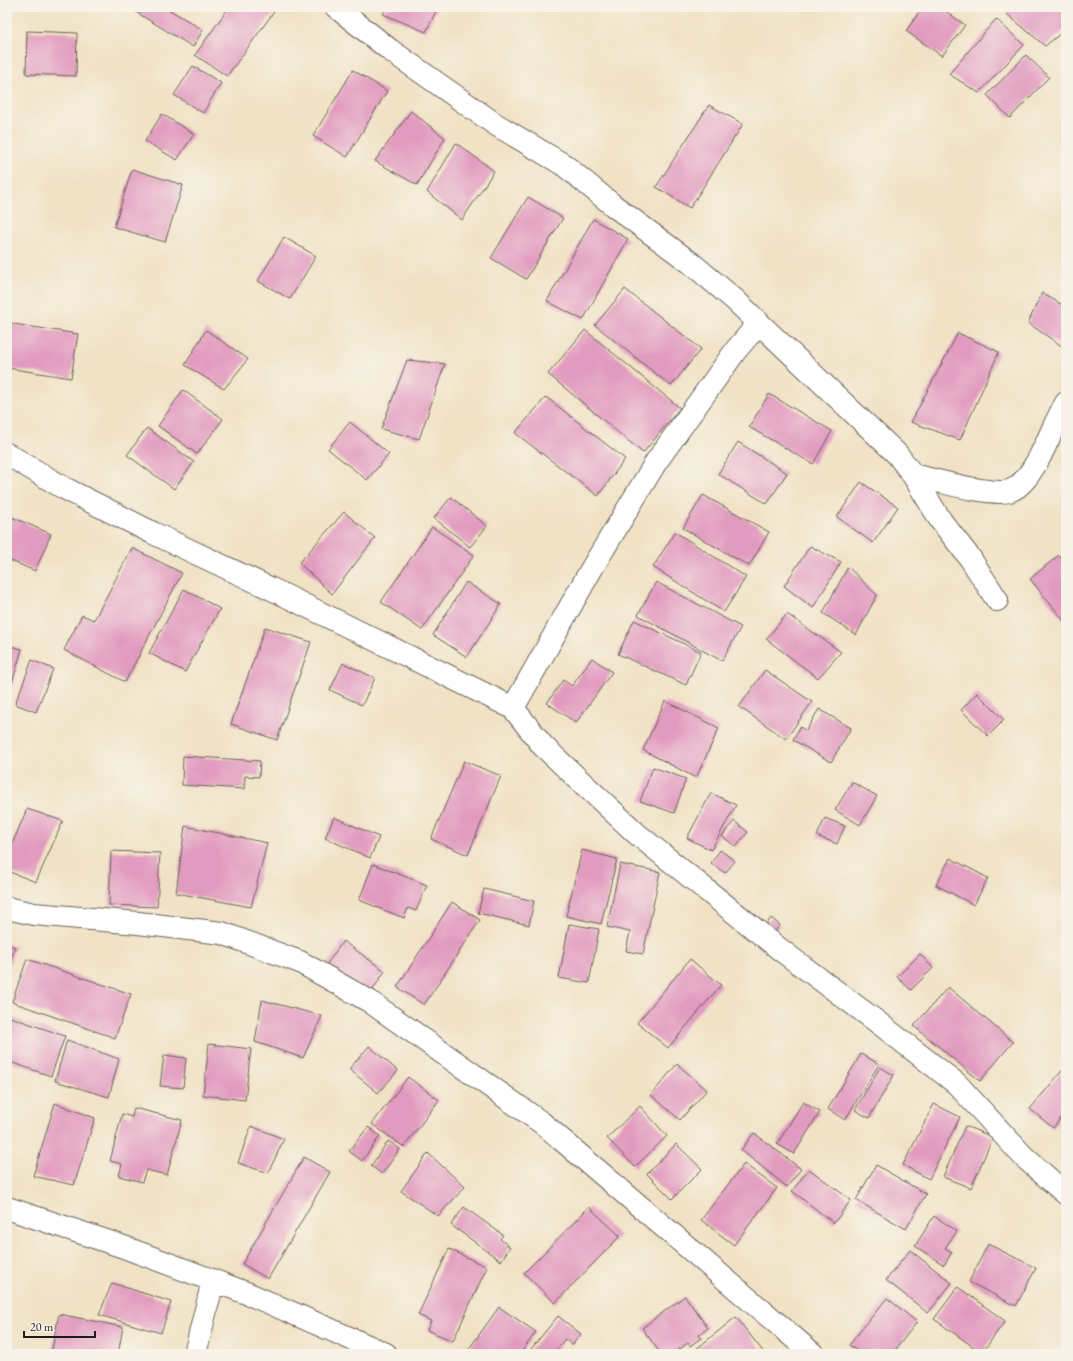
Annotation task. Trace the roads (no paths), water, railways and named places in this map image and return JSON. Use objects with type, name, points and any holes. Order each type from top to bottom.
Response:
[{"type":"street","points":[[336,7],[390,50],[495,124],[564,165],[614,206],[691,263],[735,300],[897,454],[913,475],[941,521],[970,558],[997,600]]},
{"type":"street","points":[[513,708],[592,568],[656,462],[736,350],[759,324]]},
{"type":"street","points":[[913,475],[997,493],[1010,491],[1023,482],[1037,461],[1066,403]]},
{"type":"street","points":[[7,454],[78,495],[153,533],[282,594],[513,708],[543,746],[637,834],[782,951],[957,1084],[1024,1157],[1066,1194]]},
{"type":"street","points":[[7,908],[34,914],[138,923],[222,933],[300,962],[369,1001],[542,1123],[813,1354]]},
{"type":"street","points":[[7,1208],[121,1246],[249,1294],[386,1354]]},
{"type":"street","points":[[195,1354],[213,1281]]}]
